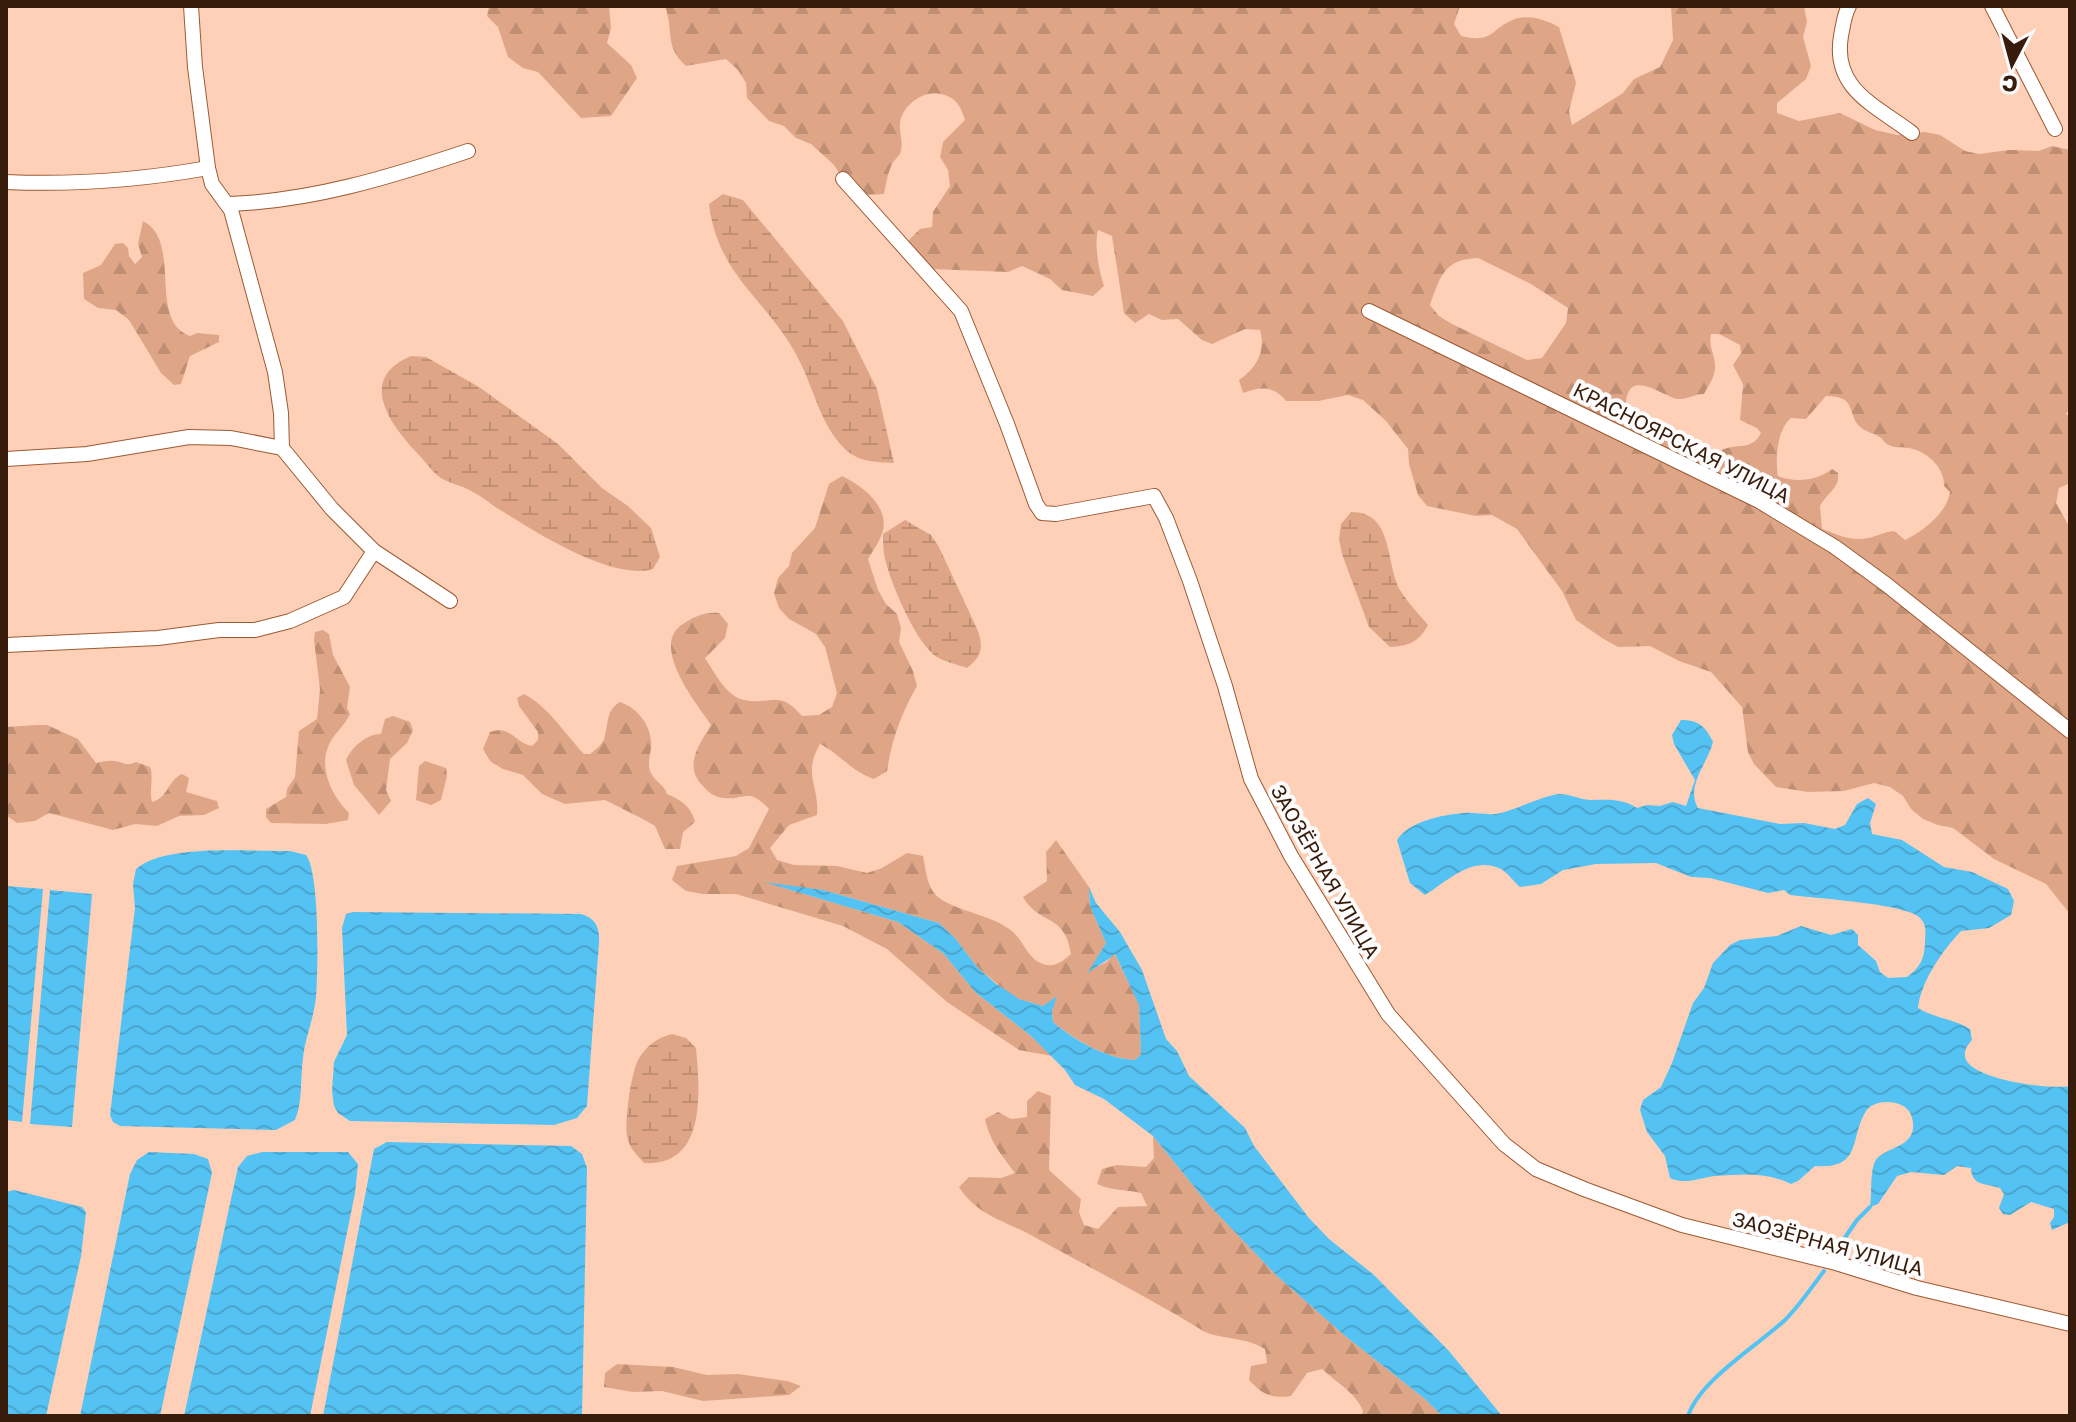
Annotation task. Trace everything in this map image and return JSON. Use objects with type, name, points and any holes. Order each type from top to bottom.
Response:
[{"type":"street","points":[[191,6],[196,81],[208,168],[219,197],[229,204],[264,203],[381,180],[468,151]]},
{"type":"street","points":[[1849,6],[1837,57],[1841,71],[1853,89],[1912,133]]},
{"type":"street","points":[[1992,6],[2055,129]]},
{"type":"street","points":[[6,182],[84,182],[208,168]]},
{"type":"street","name":"ЗАОЗЁРНАЯ УЛИЦА","points":[[843,179],[961,311],[1042,513],[1056,514],[1154,496],[1166,518],[1195,596],[1251,779],[1291,856],[1388,1014],[1504,1144],[1536,1169],[1682,1225],[1836,1263],[1917,1288],[2070,1324]]},
{"type":"street","points":[[229,204],[275,372],[282,448],[332,509],[374,551],[450,601]]},
{"type":"street","name":"КРАСНОЯРСКАЯ УЛИЦА","points":[[1369,311],[1759,501],[1835,547],[1887,585],[2070,731]]},
{"type":"street","points":[[6,459],[87,454],[189,437],[231,438],[282,448]]},
{"type":"street","points":[[6,645],[158,638],[267,627],[290,621],[344,597],[374,551]]},
{"type":"green space","points":[[489,6],[609,6],[611,28],[607,43],[631,65],[637,78],[611,116],[581,118],[538,72],[523,68],[508,57],[498,27],[487,16]]},
{"type":"green space","points":[[665,6],[1460,6],[1454,24],[1461,36],[1486,37],[1507,23],[1526,17],[1538,18],[1559,27],[1576,83],[1569,111],[1572,125],[1623,93],[1634,79],[1660,67],[1673,40],[1671,6],[1804,6],[1807,22],[1803,37],[1811,66],[1806,79],[1777,103],[1777,113],[1799,121],[1840,113],[1875,130],[1897,135],[1925,132],[1940,135],[1965,151],[1979,154],[2009,150],[2039,151],[2052,146],[2070,150],[2070,408],[2066,414],[2070,417],[2070,483],[2059,488],[2056,503],[2070,528],[2070,914],[2046,884],[1994,859],[1953,828],[1923,819],[1911,809],[1903,796],[1890,787],[1874,783],[1844,791],[1808,792],[1776,787],[1754,764],[1748,752],[1742,707],[1711,672],[1679,661],[1650,646],[1618,647],[1602,638],[1576,620],[1562,591],[1517,529],[1492,515],[1476,516],[1427,506],[1418,495],[1408,449],[1386,421],[1363,400],[1348,395],[1318,401],[1286,401],[1276,392],[1266,389],[1243,393],[1239,380],[1251,370],[1261,352],[1260,330],[1245,329],[1212,344],[1202,340],[1178,319],[1162,320],[1149,314],[1135,323],[1124,313],[1112,236],[1098,230],[1098,258],[1104,286],[1093,296],[1062,290],[1050,279],[1022,266],[1008,272],[931,269],[916,255],[909,240],[920,229],[932,227],[933,212],[950,186],[948,170],[940,157],[943,142],[965,120],[960,107],[951,98],[934,93],[921,96],[910,104],[902,116],[901,150],[891,167],[884,194],[868,195],[843,179],[834,165],[811,144],[796,138],[784,126],[769,121],[747,98],[746,83],[726,59],[686,66],[672,45]],"holes":[[[1478,258],[1531,284],[1568,308],[1566,323],[1542,358],[1527,360],[1452,324],[1439,316],[1430,305],[1445,271],[1458,262]],[[1711,334],[1719,334],[1740,345],[1741,353],[1733,365],[1743,384],[1740,420],[1761,433],[1749,444],[1722,450],[1719,458],[1698,453],[1656,423],[1626,411],[1627,397],[1631,388],[1637,385],[1678,399],[1704,394],[1715,371]],[[1826,396],[1843,399],[1861,428],[1889,445],[1916,450],[1934,461],[1944,479],[1944,486],[1950,492],[1944,507],[1926,526],[1905,540],[1894,531],[1856,539],[1822,529],[1820,506],[1835,487],[1838,473],[1832,469],[1820,476],[1799,480],[1778,476],[1777,453],[1786,423],[1791,418],[1806,419]]]},
{"type":"green space","points":[[723,194],[743,200],[843,321],[877,389],[894,463],[854,456],[835,438],[787,339],[746,287],[723,251],[709,204]]},
{"type":"green space","points":[[143,221],[155,231],[161,245],[170,315],[177,328],[190,336],[197,333],[219,335],[219,342],[190,356],[181,384],[174,385],[161,373],[129,320],[116,310],[98,308],[84,299],[83,273],[101,265],[115,244],[123,243],[128,248],[135,264],[142,257],[138,244]]},
{"type":"green space","points":[[411,356],[426,357],[479,387],[558,444],[602,488],[628,506],[651,528],[660,557],[653,569],[636,571],[617,568],[575,553],[475,493],[438,476],[406,441],[383,402],[385,377]]},
{"type":"green space","points":[[842,476],[859,486],[880,508],[884,526],[868,559],[878,590],[886,604],[897,614],[901,628],[899,642],[917,686],[898,727],[887,771],[874,779],[866,776],[820,744],[812,764],[817,815],[789,825],[770,848],[777,860],[794,865],[837,866],[867,873],[907,853],[923,856],[929,884],[938,897],[1005,926],[1034,958],[1051,965],[1071,954],[1068,941],[1058,926],[1037,912],[1023,897],[1047,881],[1046,852],[1056,840],[1089,887],[1090,906],[1106,943],[1090,970],[1107,962],[1114,953],[1139,1004],[1141,1054],[1135,1060],[1103,1052],[1062,1029],[1053,1022],[1055,998],[1043,1006],[1007,992],[977,967],[939,923],[823,890],[774,885],[898,922],[944,954],[975,992],[1052,1056],[1019,1050],[947,1002],[887,949],[843,926],[736,894],[686,891],[672,880],[677,866],[736,856],[749,848],[769,809],[752,796],[715,796],[697,778],[695,756],[711,725],[679,674],[671,646],[674,633],[696,617],[719,613],[728,624],[725,638],[705,658],[732,694],[744,700],[780,700],[802,716],[819,715],[832,707],[837,693],[825,647],[816,634],[789,619],[779,608],[774,593],[778,578],[789,566],[792,553],[815,528],[829,484]]},
{"type":"green space","points":[[1351,512],[1365,514],[1375,520],[1386,540],[1400,590],[1428,625],[1413,642],[1390,647],[1369,627],[1339,539],[1341,524]]},
{"type":"green space","points":[[905,520],[931,535],[939,547],[978,631],[980,652],[967,668],[941,659],[929,650],[899,598],[885,559],[883,534]]},
{"type":"green space","points":[[323,630],[329,634],[333,655],[350,687],[347,708],[350,714],[330,743],[325,765],[333,791],[349,813],[348,820],[326,824],[271,823],[266,817],[266,809],[286,797],[295,777],[299,731],[317,719],[320,689],[314,640],[315,632]]},
{"type":"green space","points":[[524,694],[549,713],[584,754],[590,754],[602,743],[610,714],[620,702],[638,714],[650,733],[651,773],[667,794],[688,808],[695,822],[683,832],[680,849],[665,849],[655,826],[605,800],[565,804],[542,794],[523,775],[490,761],[483,749],[490,732],[508,732],[532,746],[538,740],[538,732],[519,706],[517,698]]},
{"type":"green space","points":[[393,716],[410,722],[413,730],[407,743],[390,759],[386,790],[391,801],[379,815],[354,785],[346,760],[360,742],[381,734],[385,719]]},
{"type":"green space","points":[[47,725],[78,739],[96,763],[136,762],[150,767],[152,802],[161,797],[182,774],[189,778],[186,792],[217,801],[219,808],[204,815],[179,816],[157,826],[135,824],[113,830],[49,813],[35,821],[17,823],[6,815],[6,727]]},
{"type":"green space","points":[[425,761],[446,768],[441,800],[431,805],[416,800],[419,766]]},
{"type":"green space","points":[[672,1034],[686,1038],[696,1048],[698,1104],[695,1123],[689,1140],[679,1153],[664,1161],[644,1163],[631,1148],[627,1136],[627,1109],[633,1077],[644,1051],[657,1040]]},
{"type":"green space","points":[[1038,1091],[1051,1096],[1049,1170],[1081,1199],[1079,1212],[1084,1225],[1098,1229],[1118,1207],[1147,1206],[1141,1193],[1097,1184],[1102,1169],[1117,1165],[1146,1167],[1154,1158],[1153,1136],[1209,1205],[1276,1275],[1442,1416],[1362,1416],[1363,1411],[1356,1399],[1322,1369],[1307,1373],[1291,1396],[1267,1394],[1249,1380],[1251,1366],[1267,1363],[1265,1349],[1250,1342],[1205,1332],[975,1205],[959,1187],[969,1177],[1001,1178],[1015,1173],[993,1141],[985,1119],[998,1112],[1011,1119],[1027,1117],[1027,1101]]},
{"type":"green space","points":[[617,1364],[673,1367],[707,1375],[738,1374],[801,1386],[789,1395],[703,1401],[662,1391],[633,1392],[604,1387],[605,1373]]},
{"type":"water","points":[[1681,720],[1701,725],[1713,742],[1694,791],[1698,808],[1780,824],[1804,823],[1835,829],[1845,825],[1857,804],[1868,798],[1876,804],[1870,823],[1872,834],[1902,840],[1944,867],[1972,872],[2008,889],[2014,901],[2011,915],[1989,928],[1961,931],[1934,966],[1923,987],[1918,1008],[1970,1029],[1972,1040],[1965,1057],[1970,1065],[1981,1072],[2030,1085],[2070,1086],[2070,1222],[2052,1230],[2050,1223],[2054,1209],[2031,1202],[2010,1215],[2003,1214],[1999,1208],[2004,1194],[2000,1188],[1976,1181],[1971,1168],[1957,1166],[1944,1175],[1911,1172],[1897,1176],[1878,1204],[1870,1207],[1874,1164],[1881,1155],[1903,1144],[1913,1129],[1909,1111],[1894,1103],[1875,1104],[1866,1111],[1852,1150],[1841,1163],[1815,1166],[1791,1184],[1773,1177],[1754,1175],[1715,1176],[1686,1181],[1670,1178],[1665,1156],[1647,1132],[1640,1110],[1643,1100],[1661,1087],[1693,1003],[1704,988],[1713,963],[1730,945],[1740,940],[1777,936],[1801,926],[1831,935],[1852,929],[1858,935],[1858,945],[1876,961],[1880,972],[1888,978],[1907,977],[1919,965],[1925,946],[1924,925],[1911,912],[1879,905],[1790,895],[1784,890],[1768,893],[1710,878],[1691,877],[1656,863],[1596,864],[1563,870],[1541,884],[1520,887],[1501,869],[1480,865],[1460,872],[1425,895],[1410,883],[1397,840],[1410,828],[1436,817],[1501,813],[1559,794],[1590,800],[1620,801],[1637,808],[1673,802],[1686,806],[1695,780],[1674,744],[1672,735]]},
{"type":"water","points":[[290,851],[306,855],[311,865],[317,923],[316,997],[304,1050],[295,1120],[276,1130],[120,1126],[113,1122],[110,1115],[135,908],[133,884],[136,869],[167,855],[188,852]]},
{"type":"water","points":[[764,882],[823,890],[939,923],[995,983],[1019,999],[1043,1006],[1057,996],[1052,1011],[1053,1022],[1091,1047],[1135,1060],[1141,1054],[1139,1005],[1115,954],[1087,974],[1106,943],[1090,906],[1089,887],[1096,903],[1120,932],[1142,970],[1166,1039],[1177,1051],[1189,1076],[1245,1128],[1254,1146],[1309,1218],[1329,1239],[1374,1275],[1449,1351],[1502,1416],[1442,1416],[1344,1335],[1276,1275],[1209,1205],[1153,1136],[1104,1099],[1075,1085],[1065,1070],[1031,1036],[975,992],[944,954],[898,922]]},
{"type":"water","points":[[6,886],[43,889],[22,1122],[6,1120]]},
{"type":"water","points":[[50,890],[92,894],[72,1127],[30,1124]]},
{"type":"water","points":[[346,914],[581,914],[593,921],[599,932],[599,942],[587,1106],[577,1118],[554,1125],[350,1121],[338,1113],[332,1091],[334,1062],[347,1035],[342,928]]},
{"type":"water","points":[[387,1142],[571,1146],[582,1154],[587,1168],[582,1416],[323,1416],[374,1149]]},
{"type":"water","points":[[149,1152],[194,1154],[208,1159],[212,1173],[160,1416],[80,1416],[130,1174],[137,1160]]},
{"type":"water","points":[[262,1152],[348,1152],[358,1164],[355,1193],[310,1416],[184,1416],[238,1167],[247,1156]]},
{"type":"water","points":[[14,1190],[82,1207],[86,1212],[81,1256],[46,1416],[6,1416],[6,1192]]},
{"type":"waterway","points":[[1837,1249],[1870,1207]]},
{"type":"waterway","points":[[1688,1416],[1704,1389],[1785,1320],[1824,1271]]}]
